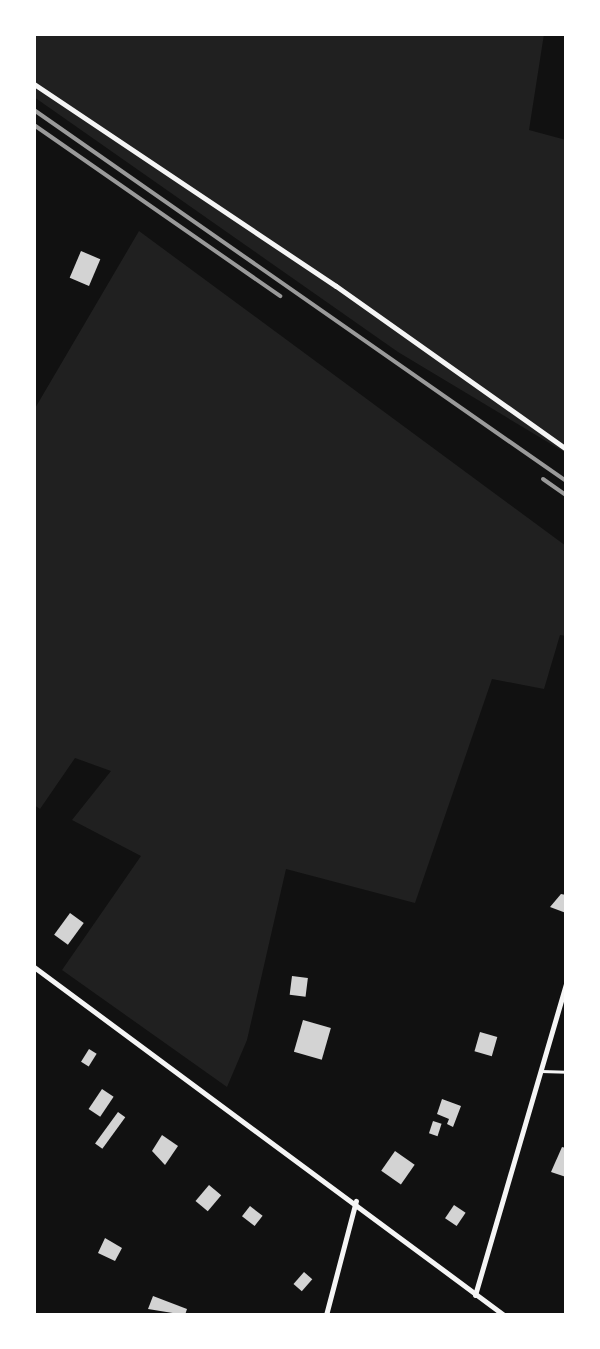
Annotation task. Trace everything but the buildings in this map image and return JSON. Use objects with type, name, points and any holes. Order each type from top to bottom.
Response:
[{"type":"street","points":[[34,84],[336,286],[566,449]]},
{"type":"street","points":[[34,967],[356,1201],[504,1315]]},
{"type":"street","points":[[475,1295],[566,984]]},
{"type":"street","points":[[326,1315],[356,1201]]},
{"type":"lane","points":[[541,1071],[566,1072]]},
{"type":"shaded area","points":[[34,34],[544,34],[529,130],[566,140],[566,453],[398,352],[34,97]]},
{"type":"shaded area","points":[[139,231],[566,546],[566,636],[560,635],[544,689],[492,679],[415,903],[286,869],[247,1040],[227,1087],[62,970],[141,856],[72,820],[111,771],[75,758],[40,809],[34,805],[34,410]]},
{"type":"railway","points":[[34,110],[566,481]]},
{"type":"railway","points":[[34,125],[280,296]]},
{"type":"railway","points":[[543,479],[566,495]]}]
